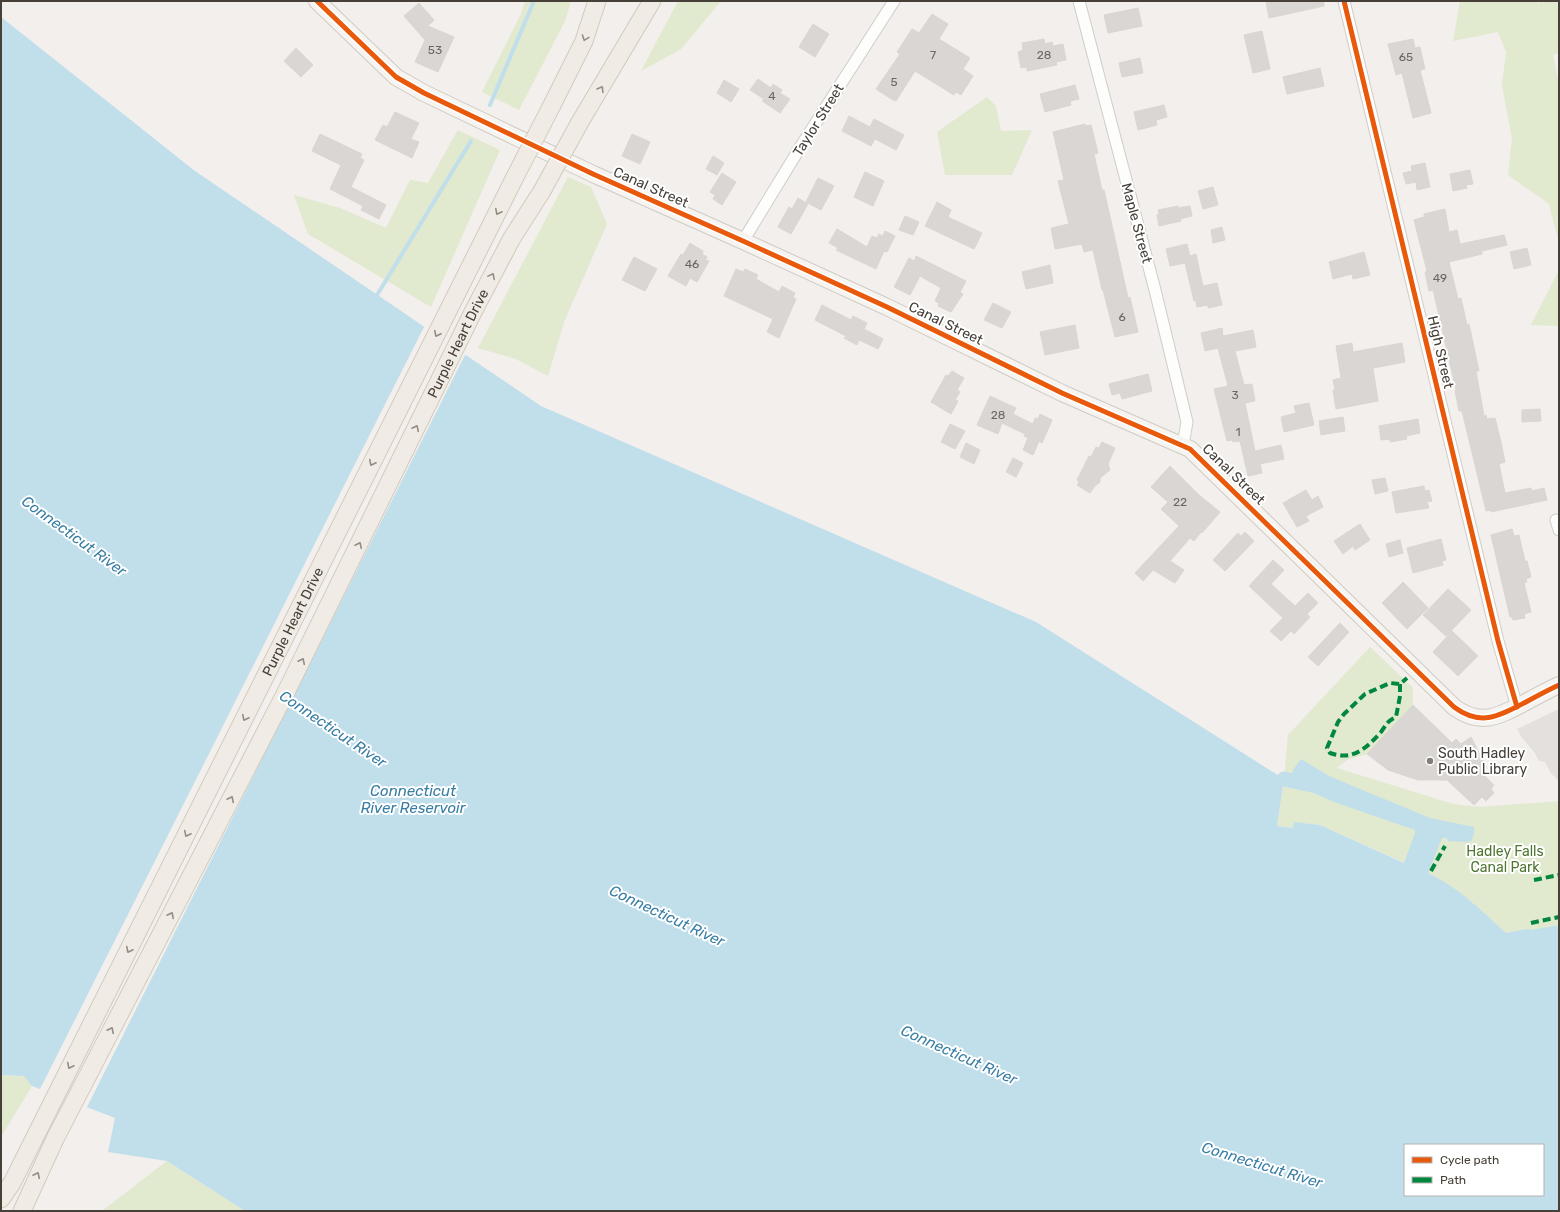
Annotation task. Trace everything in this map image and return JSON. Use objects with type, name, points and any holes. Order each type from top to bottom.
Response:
[{"type":"main road","name":"Purple Heart Drive","points":[[1,1200],[38,1131],[584,41],[597,1]]},
{"type":"main road","name":"Purple Heart Drive","points":[[22,1211],[55,1140],[284,696],[474,310],[512,238],[542,191],[580,122],[652,1]]},
{"type":"street","name":"Canal Street","points":[[316,1],[396,77],[424,93],[593,174],[887,307],[1062,394],[1190,449],[1454,707],[1470,716],[1480,718],[1498,716],[1559,685]]},
{"type":"street","name":"Taylor Street","points":[[743,241],[801,146],[894,1]]},
{"type":"street","name":"Maple Street","points":[[1079,1],[1155,290],[1187,422],[1183,445]]},
{"type":"street","name":"High Street","points":[[1344,1],[1498,642],[1517,707]]},
{"type":"green space","points":[[525,1],[571,1],[565,21],[519,110],[482,92],[521,14]]},
{"type":"green space","points":[[678,1],[721,1],[681,49],[641,71]]},
{"type":"green space","points":[[1460,1],[1536,1],[1539,4],[1540,1],[1559,1],[1559,53],[1553,55],[1559,84],[1559,244],[1549,204],[1508,175],[1512,139],[1502,85],[1506,52],[1498,32],[1453,41]]},
{"type":"green space","points":[[987,97],[996,106],[1001,131],[1032,130],[1012,175],[945,175],[937,132]]},
{"type":"green space","points":[[458,130],[500,150],[431,307],[308,234],[294,195],[340,208],[386,228],[410,180],[428,183]]},
{"type":"green space","points":[[568,177],[591,187],[607,224],[564,322],[548,376],[516,359],[478,348]]},
{"type":"green space","points":[[1559,270],[1559,326],[1531,325]]},
{"type":"green space","name":"Hadley Falls Canal Park","points":[[1370,647],[1413,688],[1413,705],[1367,754],[1347,760],[1337,768],[1453,804],[1479,807],[1559,801],[1559,925],[1531,931],[1526,929],[1506,933],[1473,903],[1430,874],[1320,825],[1294,822],[1293,828],[1277,826],[1284,779],[1288,735]]},
{"type":"green space","points":[[1,1075],[24,1076],[32,1086],[1,1137]]},
{"type":"green space","points":[[167,1161],[245,1211],[102,1211]]},
{"type":"shaded area","points":[[1559,709],[1559,782],[1550,772],[1545,762],[1539,761],[1535,753],[1522,738],[1517,729]]},
{"type":"water","name":"Connecticut River Reservoir","points":[[1,17],[195,171],[541,406],[1036,622],[1284,779],[1277,826],[1293,828],[1294,822],[1320,825],[1404,863],[1415,833],[1415,830],[1334,802],[1291,783],[1293,770],[1301,759],[1329,776],[1430,818],[1474,827],[1472,840],[1468,842],[1448,841],[1447,838],[1442,838],[1428,873],[1460,892],[1506,933],[1559,925],[1559,1211],[245,1211],[167,1161],[108,1152],[115,1118],[32,1086],[24,1076],[1,1075]]},
{"type":"pier","points":[[425,325],[466,353],[86,1109],[39,1091]]},
{"type":"building","points":[[1266,1],[1324,1],[1324,6],[1269,18]]},
{"type":"building","points":[[419,3],[434,20],[428,26],[454,37],[438,72],[415,62],[425,40],[404,16]]},
{"type":"building","points":[[1138,8],[1142,26],[1108,33],[1104,15]]},
{"type":"building","points":[[932,14],[948,24],[939,39],[970,58],[963,69],[973,76],[961,95],[956,92],[954,95],[915,71],[896,101],[893,100],[876,89],[900,54],[897,52],[912,29],[919,33]]},
{"type":"building","points":[[813,24],[829,34],[815,57],[799,47]]},
{"type":"building","points":[[1262,31],[1270,69],[1253,73],[1244,35]]},
{"type":"building","points":[[1044,39],[1045,44],[1052,42],[1053,46],[1063,44],[1066,60],[1056,62],[1057,65],[1027,71],[1027,67],[1021,68],[1018,52],[1023,50],[1022,43]]},
{"type":"building","points":[[1413,39],[1415,48],[1420,47],[1425,69],[1420,70],[1431,113],[1413,118],[1402,73],[1396,75],[1388,44]]},
{"type":"building","points":[[296,48],[313,65],[301,77],[284,61]]},
{"type":"building","points":[[1140,58],[1143,73],[1122,77],[1119,63]]},
{"type":"building","points":[[1320,68],[1324,86],[1287,94],[1283,77]]},
{"type":"building","points":[[758,79],[771,88],[773,84],[782,90],[780,93],[790,99],[780,113],[762,101],[764,99],[750,90]]},
{"type":"building","points":[[724,80],[739,89],[731,102],[717,93]]},
{"type":"building","points":[[1075,85],[1079,99],[1070,101],[1071,105],[1045,112],[1040,94]]},
{"type":"building","points":[[1164,105],[1167,117],[1156,120],[1157,125],[1138,130],[1134,112]]},
{"type":"building","points":[[395,112],[419,123],[411,139],[419,142],[412,158],[375,140],[383,125],[387,127]]},
{"type":"building","points":[[849,116],[870,127],[874,119],[904,135],[896,150],[875,139],[871,146],[842,131]]},
{"type":"building","points":[[1085,124],[1085,126],[1091,125],[1098,153],[1094,154],[1102,190],[1104,190],[1128,298],[1130,297],[1138,332],[1115,337],[1093,250],[1084,252],[1082,244],[1055,249],[1051,228],[1069,224],[1058,181],[1064,180],[1053,132]]},
{"type":"building","points":[[320,134],[362,154],[360,158],[364,160],[351,187],[386,205],[379,219],[361,210],[363,206],[330,189],[341,165],[312,151]]},
{"type":"building","points":[[632,134],[650,142],[640,164],[622,156]]},
{"type":"building","points":[[713,156],[724,163],[717,175],[706,169]]},
{"type":"building","points":[[1425,163],[1430,187],[1417,190],[1416,182],[1406,184],[1403,173],[1412,171],[1411,166]]},
{"type":"building","points":[[1470,170],[1473,184],[1466,185],[1467,188],[1453,191],[1450,174]]},
{"type":"building","points":[[865,172],[884,181],[873,206],[854,197]]},
{"type":"building","points":[[722,173],[736,182],[722,205],[713,199],[715,195],[710,192]]},
{"type":"building","points":[[818,178],[834,186],[821,210],[806,202]]},
{"type":"building","points":[[1213,187],[1218,205],[1203,209],[1198,191]]},
{"type":"building","points":[[798,198],[808,204],[791,234],[778,227],[789,207],[792,209]]},
{"type":"building","points":[[937,202],[951,210],[948,217],[982,233],[974,249],[925,226]]},
{"type":"building","points":[[1178,206],[1178,208],[1190,206],[1192,216],[1180,219],[1181,221],[1159,226],[1157,215],[1159,214],[1158,210]]},
{"type":"building","points":[[1445,209],[1449,232],[1457,230],[1460,244],[1504,235],[1507,245],[1482,251],[1482,254],[1449,262],[1458,299],[1461,298],[1467,325],[1469,324],[1479,371],[1476,371],[1484,416],[1486,415],[1487,419],[1495,418],[1501,442],[1505,462],[1499,464],[1505,493],[1531,488],[1532,491],[1544,488],[1547,500],[1491,512],[1491,510],[1486,511],[1462,411],[1459,411],[1456,390],[1433,290],[1429,291],[1425,272],[1427,271],[1414,220],[1424,217],[1424,214]]},
{"type":"building","points":[[905,216],[919,222],[913,235],[899,230]]},
{"type":"building","points":[[1222,227],[1225,240],[1213,243],[1211,230]]},
{"type":"building","points":[[837,229],[867,247],[872,236],[877,238],[879,234],[883,236],[885,231],[895,236],[887,252],[884,251],[876,269],[836,250],[838,248],[829,243]]},
{"type":"building","points":[[690,243],[703,251],[702,254],[707,257],[705,260],[709,261],[697,282],[690,278],[686,286],[668,276],[681,254],[683,255]]},
{"type":"building","points":[[1187,244],[1190,256],[1196,254],[1203,286],[1217,283],[1222,305],[1208,308],[1208,305],[1197,307],[1196,301],[1194,301],[1185,263],[1170,266],[1166,249]]},
{"type":"building","points":[[1527,248],[1531,265],[1514,269],[1510,252]]},
{"type":"building","points":[[1364,252],[1370,275],[1353,279],[1352,274],[1333,279],[1329,262]]},
{"type":"building","points":[[916,256],[966,281],[960,292],[963,294],[951,312],[938,306],[939,303],[935,301],[941,288],[920,276],[910,295],[894,287],[909,258],[914,261]]},
{"type":"building","points":[[634,257],[657,269],[645,291],[622,280]]},
{"type":"building","points":[[1050,265],[1053,283],[1026,289],[1022,272]]},
{"type":"building","points":[[736,269],[743,272],[745,269],[758,275],[756,279],[779,292],[782,286],[795,293],[793,297],[796,299],[779,338],[767,332],[773,319],[724,296]]},
{"type":"building","points":[[993,303],[1011,312],[1002,328],[984,320]]},
{"type":"building","points":[[822,305],[851,320],[853,316],[867,323],[864,329],[883,339],[878,349],[859,340],[857,345],[844,338],[846,336],[815,320]]},
{"type":"building","points":[[1075,325],[1079,348],[1045,355],[1040,332]]},
{"type":"building","points":[[1222,328],[1223,336],[1253,330],[1256,347],[1235,351],[1244,385],[1252,384],[1255,401],[1245,403],[1255,451],[1281,445],[1284,459],[1260,464],[1262,473],[1248,476],[1240,441],[1227,441],[1214,389],[1228,386],[1218,348],[1205,351],[1201,333]]},
{"type":"building","points":[[1352,343],[1353,352],[1402,343],[1405,362],[1373,368],[1378,401],[1336,409],[1333,380],[1341,378],[1336,346]]},
{"type":"building","points":[[952,371],[964,378],[957,390],[960,392],[955,400],[958,401],[951,414],[931,402],[946,375],[948,376]]},
{"type":"building","points":[[1148,374],[1152,391],[1122,399],[1120,393],[1112,395],[1109,384]]},
{"type":"building","points":[[990,396],[1016,408],[1013,414],[1033,424],[1035,418],[1038,419],[1040,414],[1052,420],[1042,443],[1039,441],[1033,455],[1023,450],[1028,438],[1024,436],[1025,434],[1002,423],[998,434],[977,425]]},
{"type":"building","points":[[1309,403],[1314,425],[1284,432],[1281,417],[1296,413],[1294,406]]},
{"type":"building","points":[[1540,409],[1541,421],[1522,422],[1522,410]]},
{"type":"building","points":[[1343,417],[1345,431],[1321,435],[1319,421]]},
{"type":"building","points":[[1418,419],[1420,433],[1406,436],[1407,439],[1390,442],[1390,439],[1381,440],[1379,426]]},
{"type":"building","points":[[950,424],[965,431],[955,449],[941,442]]},
{"type":"building","points":[[1102,442],[1115,448],[1108,464],[1110,470],[1100,478],[1100,482],[1090,493],[1077,485],[1079,482],[1077,480],[1089,456],[1091,457],[1096,447],[1099,448]]},
{"type":"building","points":[[966,443],[980,450],[974,464],[960,457]]},
{"type":"building","points":[[1013,458],[1023,463],[1016,477],[1006,472]]},
{"type":"building","points":[[1170,466],[1199,495],[1220,512],[1194,541],[1190,538],[1170,561],[1184,570],[1175,583],[1153,570],[1143,581],[1135,573],[1179,526],[1161,509],[1168,502],[1151,487]]},
{"type":"building","points":[[1385,478],[1388,491],[1375,494],[1372,480]]},
{"type":"building","points":[[1424,486],[1425,491],[1429,490],[1432,501],[1427,502],[1429,508],[1396,513],[1392,492]]},
{"type":"building","points":[[1306,490],[1312,500],[1318,496],[1323,507],[1306,516],[1309,521],[1297,527],[1283,503]]},
{"type":"building","points":[[1360,524],[1370,540],[1355,550],[1353,546],[1343,554],[1334,541]]},
{"type":"building","points":[[1512,529],[1514,536],[1519,535],[1525,561],[1527,561],[1531,577],[1526,579],[1527,582],[1524,583],[1531,612],[1524,614],[1525,618],[1513,620],[1512,617],[1510,617],[1491,535]]},
{"type":"building","points":[[1245,532],[1254,541],[1225,571],[1213,560],[1238,533],[1241,536]]},
{"type":"building","points":[[1441,539],[1446,560],[1442,561],[1443,565],[1413,573],[1407,548]]},
{"type":"building","points":[[1400,540],[1403,553],[1389,557],[1386,544]]},
{"type":"building","points":[[1273,560],[1284,570],[1271,584],[1295,606],[1308,593],[1318,603],[1307,614],[1310,617],[1294,634],[1291,631],[1281,641],[1270,631],[1283,618],[1249,586]]},
{"type":"building","points":[[1403,582],[1428,608],[1407,629],[1382,603]]},
{"type":"building","points":[[1448,589],[1471,610],[1446,636],[1423,615]]},
{"type":"building","points":[[1340,623],[1349,632],[1318,666],[1308,657]]},
{"type":"building","points":[[1452,631],[1478,656],[1458,676],[1433,652]]},
{"type":"building","name":"South Hadley Public Library","points":[[1413,705],[1452,743],[1456,739],[1461,744],[1471,737],[1487,768],[1481,772],[1494,785],[1491,789],[1494,793],[1486,801],[1482,797],[1474,805],[1447,780],[1418,780],[1388,770],[1367,754]]},
{"type":"waterway","points":[[490,105],[534,1]]},
{"type":"waterway","points":[[374,300],[471,141]]},
{"type":"waterway","points":[[1284,779],[1312,785]]},
{"type":"marked path","points":[[1400,684],[1400,696],[1396,717],[1388,722],[1370,744],[1352,754],[1338,755],[1330,753],[1327,748],[1338,722],[1344,714],[1365,694],[1390,683],[1400,684],[1407,678]]},
{"type":"marked path","points":[[1431,871],[1445,846]]},
{"type":"marked path","points":[[1534,880],[1559,875]]},
{"type":"marked path","points":[[1531,923],[1559,917]]},
{"type":"cycle path","points":[[317,1],[396,77],[424,93],[593,174],[887,307],[1062,393],[1190,449],[1454,707],[1464,713],[1473,717],[1482,718],[1498,715],[1507,712],[1559,685]]},
{"type":"cycle path","points":[[1344,1],[1498,641],[1517,707]]},
{"type":"place","name":"South Hadley Public Library","points":[[1430,761]]},
{"type":"water label","name":"Connecticut River","points":[[74,536]]},
{"type":"water label","name":"Connecticut River","points":[[333,729]]},
{"type":"water label","name":"Connecticut River","points":[[667,916]]},
{"type":"water label","name":"Connecticut River","points":[[959,1055]]},
{"type":"water label","name":"Connecticut River","points":[[1262,1165]]}]
